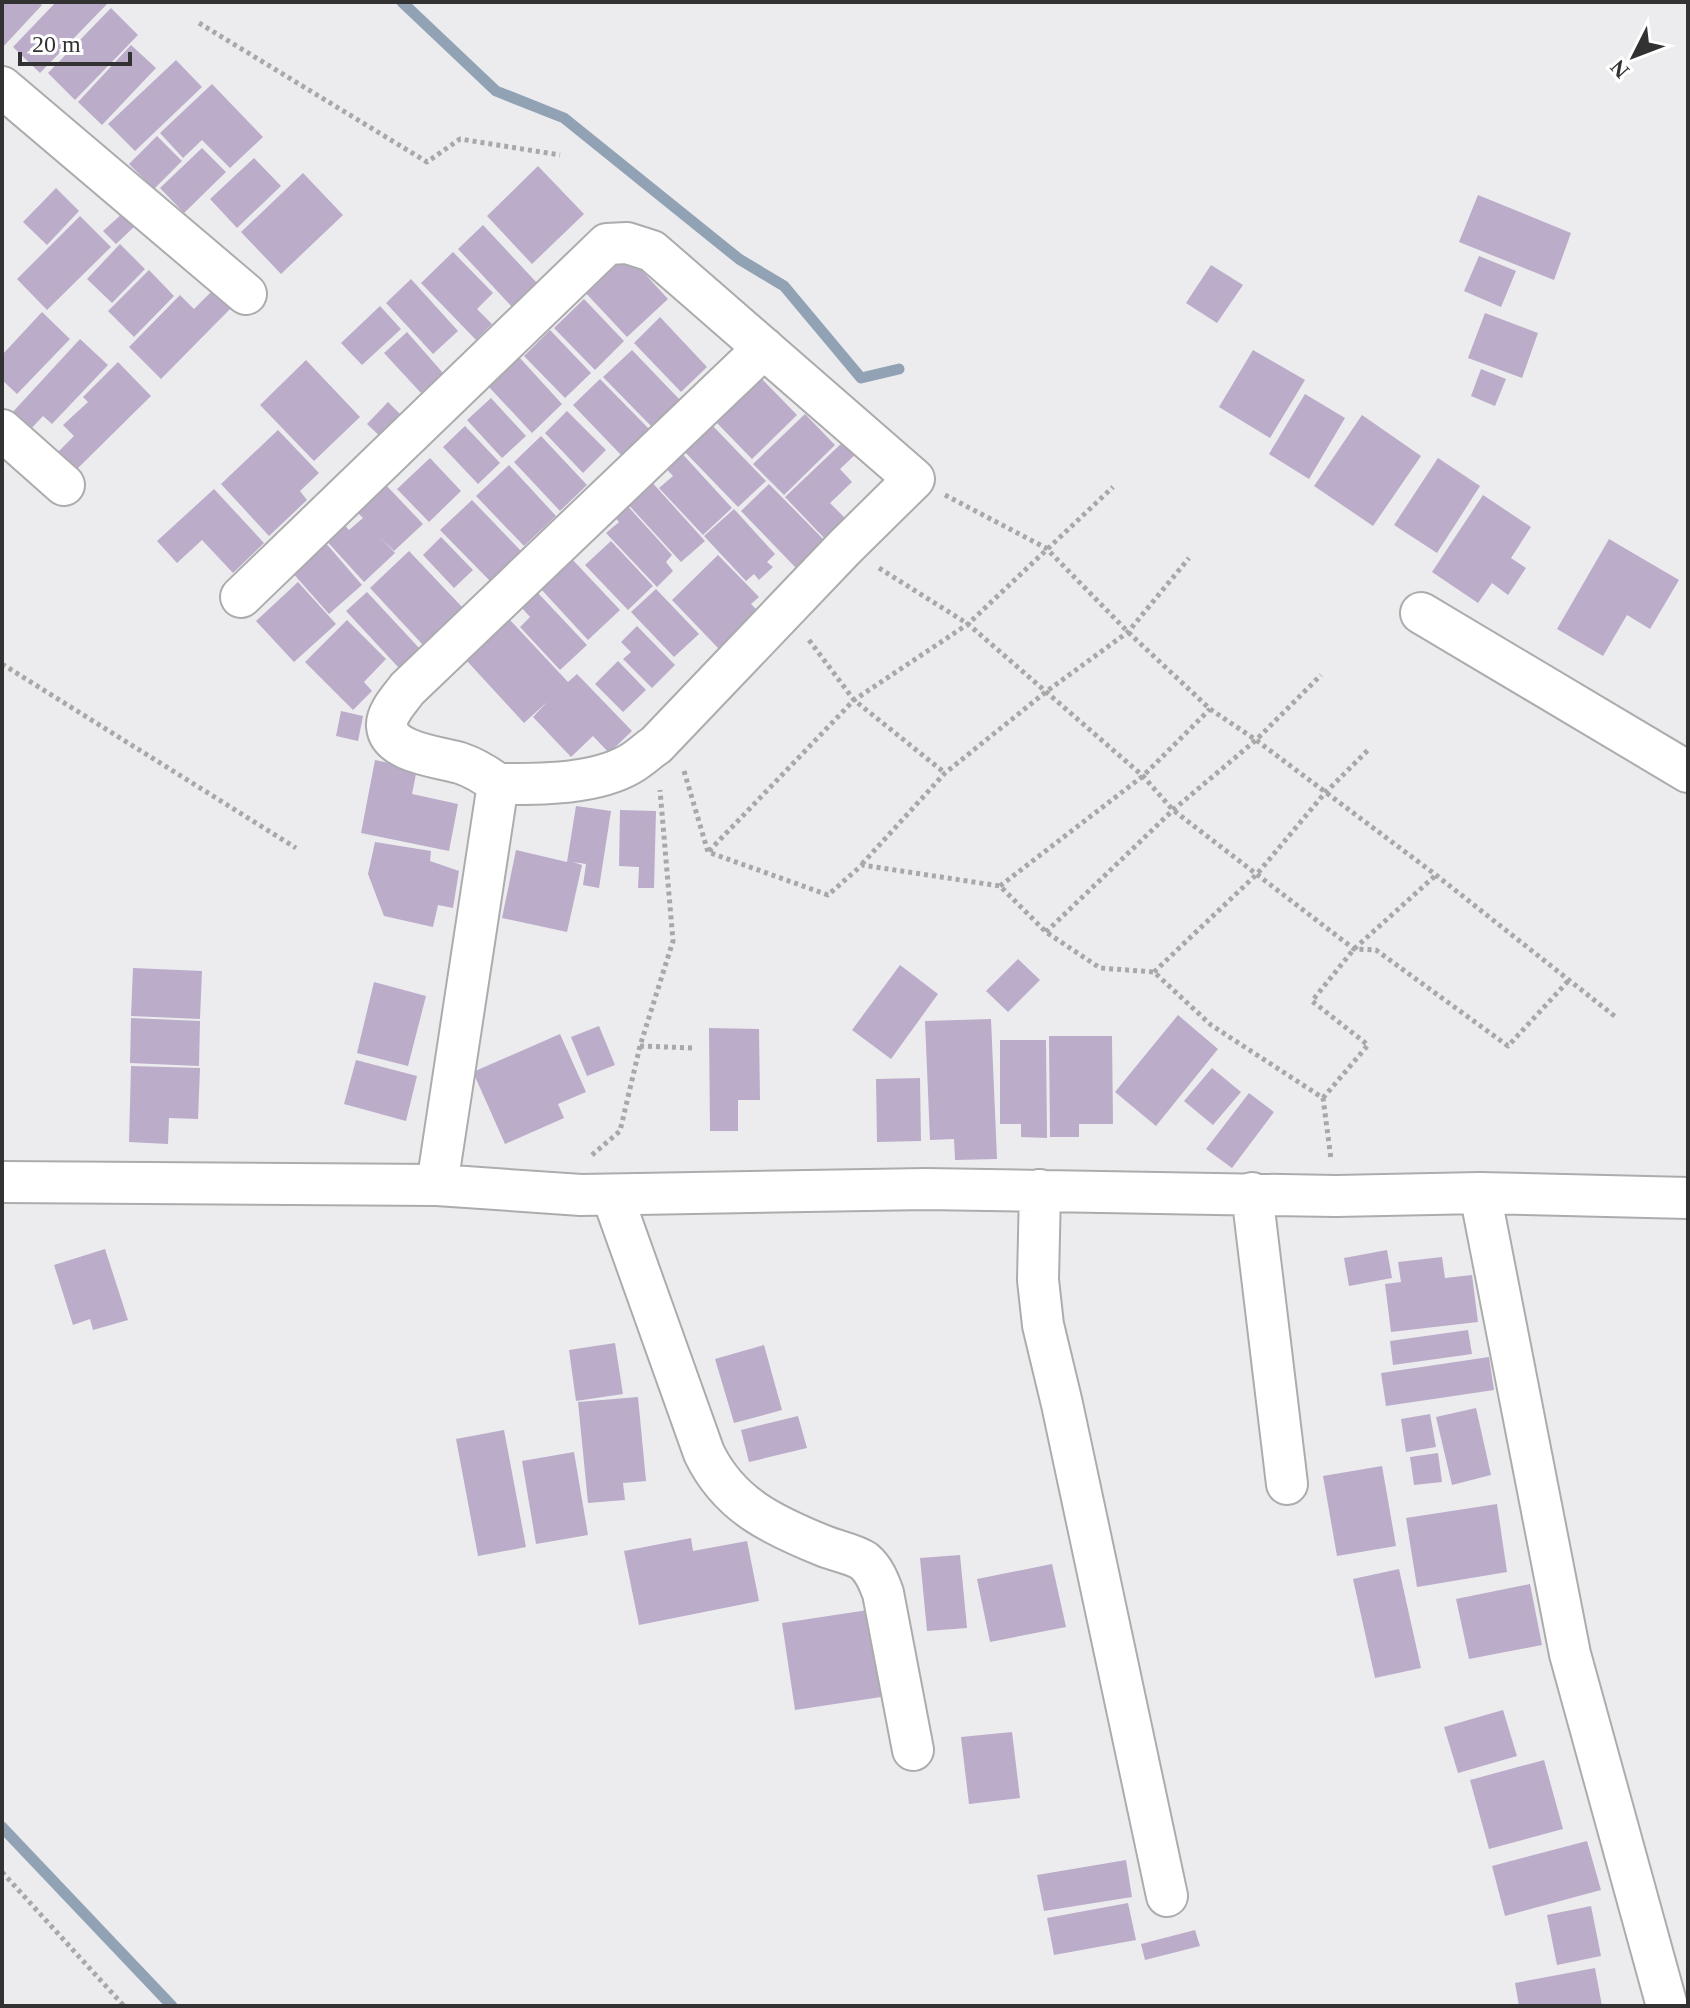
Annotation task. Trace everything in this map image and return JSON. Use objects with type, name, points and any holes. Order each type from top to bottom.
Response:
[{"type":"street","points":[[2,87],[246,294]]},
{"type":"street","points":[[241,597],[607,244],[627,243],[652,251],[764,348],[914,479],[664,736],[628,765],[593,777],[555,784],[498,784],[463,764],[403,747],[386,729],[388,716],[407,689],[764,348]]},
{"type":"street","points":[[2,430],[64,485]]},
{"type":"street","points":[[1421,613],[1688,772]]},
{"type":"street","points":[[437,1185],[498,784]]},
{"type":"street","points":[[2,1182],[437,1185],[596,1195],[926,1189],[1336,1196],[1480,1193],[1688,1198]]},
{"type":"street","points":[[1040,1190],[1038,1280],[1043,1325],[1167,1896]]},
{"type":"street","points":[[1252,1193],[1287,1484]]},
{"type":"street","points":[[1480,1193],[1570,1654],[1667,2006]]},
{"type":"street","points":[[596,1195],[714,1475],[734,1497],[755,1512],[791,1532],[860,1558],[874,1573],[883,1593],[913,1750]]},
{"type":"path","points":[[199,23],[427,162],[460,139],[560,155]]},
{"type":"path","points":[[914,479],[1046,548],[1128,632],[1210,709],[1436,875],[1617,1018]]},
{"type":"path","points":[[708,852],[854,700],[968,624],[1113,487]]},
{"type":"path","points":[[845,547],[968,624],[1143,776],[1173,810],[1354,949],[1376,950],[1508,1046],[1570,979]]},
{"type":"path","points":[[664,736],[708,852],[828,895],[862,865],[945,773],[1047,691],[1128,632],[1189,558]]},
{"type":"path","points":[[785,609],[854,700],[945,773]]},
{"type":"path","points":[[2,664],[296,848]]},
{"type":"path","points":[[1046,932],[1173,810],[1256,740],[1321,675]]},
{"type":"path","points":[[1000,886],[1143,776],[1210,709]]},
{"type":"path","points":[[596,1195],[591,1156],[620,1131],[640,1046],[673,941],[664,736]]},
{"type":"path","points":[[1154,972],[1257,874],[1324,794],[1369,749]]},
{"type":"path","points":[[862,865],[1000,886],[1046,932],[1100,968],[1154,972],[1211,1025],[1323,1098]]},
{"type":"path","points":[[1336,1196],[1323,1098],[1368,1045],[1312,1001],[1354,949],[1436,875]]},
{"type":"path","points":[[640,1046],[693,1048]]},
{"type":"path","points":[[2,1872],[124,2006]]},
{"type":"building","points":[[2,2],[38,2],[42,5],[2,48]]},
{"type":"building","points":[[56,2],[109,2],[40,73],[13,47]]},
{"type":"building","points":[[111,8],[138,35],[75,100],[48,73]]},
{"type":"building","points":[[131,45],[156,68],[102,125],[78,102]]},
{"type":"building","points":[[176,60],[202,87],[135,151],[108,124]]},
{"type":"building","points":[[212,84],[263,137],[230,168],[202,140],[183,158],[160,133]]},
{"type":"building","points":[[157,136],[182,161],[154,189],[129,164]]},
{"type":"building","points":[[202,148],[226,172],[184,213],[160,188]]},
{"type":"building","points":[[254,158],[281,186],[237,228],[210,199]]},
{"type":"building","points":[[538,166],[584,214],[532,264],[487,216]]},
{"type":"building","points":[[303,173],[343,215],[281,274],[241,232]]},
{"type":"building","points":[[56,188],[79,211],[47,245],[23,222]]},
{"type":"building","points":[[1478,195],[1571,233],[1554,280],[1459,242]]},
{"type":"building","points":[[124,212],[136,225],[116,244],[103,231]]},
{"type":"building","points":[[80,216],[111,247],[47,310],[17,279]]},
{"type":"building","points":[[483,225],[537,283],[512,307],[458,249]]},
{"type":"building","points":[[120,244],[145,269],[112,303],[87,279]]},
{"type":"building","points":[[622,249],[668,299],[627,337],[581,288]]},
{"type":"building","points":[[453,252],[493,293],[477,309],[492,324],[476,340],[421,283]]},
{"type":"building","points":[[1479,256],[1516,271],[1501,307],[1464,291]]},
{"type":"building","points":[[1211,265],[1243,285],[1217,323],[1186,303]]},
{"type":"building","points":[[149,270],[174,296],[134,337],[108,311]]},
{"type":"building","points":[[411,279],[458,331],[433,354],[386,303]]},
{"type":"building","points":[[214,289],[232,307],[161,379],[129,347],[180,295],[194,309]]},
{"type":"building","points":[[584,299],[624,341],[595,370],[554,328]]},
{"type":"building","points":[[380,306],[401,329],[362,365],[341,343]]},
{"type":"building","points":[[42,312],[70,339],[17,394],[2,380],[2,355]]},
{"type":"building","points":[[1485,313],[1538,333],[1522,378],[1468,358]]},
{"type":"building","points":[[660,317],[707,367],[681,392],[634,343]]},
{"type":"building","points":[[550,330],[591,373],[565,398],[524,356]]},
{"type":"building","points":[[407,332],[443,373],[421,393],[384,353]]},
{"type":"building","points":[[80,339],[108,365],[52,424],[43,416],[28,432],[10,415]]},
{"type":"building","points":[[632,350],[680,400],[652,427],[603,377]]},
{"type":"building","points":[[1253,350],[1305,380],[1270,438],[1219,407]]},
{"type":"building","points":[[519,357],[562,404],[532,433],[488,386]]},
{"type":"building","points":[[306,360],[360,417],[314,461],[260,405]]},
{"type":"building","points":[[118,362],[151,396],[76,470],[58,452],[74,436],[63,425],[88,402],[83,397]]},
{"type":"building","points":[[1481,369],[1506,379],[1495,406],[1471,396]]},
{"type":"building","points":[[761,378],[797,415],[752,459],[716,422]]},
{"type":"building","points":[[600,379],[649,429],[622,456],[573,405]]},
{"type":"building","points":[[1305,394],[1345,418],[1309,479],[1269,454]]},
{"type":"building","points":[[491,398],[526,436],[502,458],[467,420]]},
{"type":"building","points":[[388,402],[405,419],[385,441],[367,424]]},
{"type":"building","points":[[567,411],[606,450],[583,473],[545,433]]},
{"type":"building","points":[[805,414],[835,445],[784,495],[753,464]]},
{"type":"building","points":[[1362,415],[1421,456],[1373,526],[1314,486]]},
{"type":"building","points":[[709,422],[766,481],[738,507],[682,449]]},
{"type":"building","points":[[465,426],[500,463],[478,484],[443,447]]},
{"type":"building","points":[[278,430],[319,473],[300,491],[307,500],[269,536],[221,484]]},
{"type":"building","points":[[541,436],[587,485],[560,511],[514,462]]},
{"type":"building","points":[[846,439],[859,451],[840,469],[852,482],[830,503],[848,521],[827,541],[785,497]]},
{"type":"building","points":[[677,448],[732,508],[703,535],[659,488],[673,476],[661,463]]},
{"type":"building","points":[[430,458],[461,491],[429,522],[397,489]]},
{"type":"building","points":[[1438,458],[1480,486],[1437,553],[1394,525]]},
{"type":"building","points":[[509,465],[556,516],[524,546],[476,496]]},
{"type":"building","points":[[649,479],[705,541],[681,562],[625,501]]},
{"type":"building","points":[[383,482],[423,524],[394,551],[379,536],[395,553],[364,582],[323,537],[340,520],[349,530],[363,518],[354,509]]},
{"type":"building","points":[[769,484],[826,542],[797,569],[741,511]]},
{"type":"building","points":[[214,489],[264,543],[233,573],[202,540],[177,563],[157,541]]},
{"type":"building","points":[[1483,495],[1531,527],[1511,558],[1526,568],[1508,595],[1492,583],[1478,603],[1432,572]]},
{"type":"building","points":[[472,500],[521,551],[490,581],[440,530]]},
{"type":"building","points":[[624,502],[672,555],[666,562],[673,571],[657,587],[606,533],[619,522],[611,513]]},
{"type":"building","points":[[734,509],[775,554],[767,562],[773,567],[759,580],[754,574],[746,581],[704,536]]},
{"type":"building","points":[[441,537],[473,570],[454,588],[423,555]]},
{"type":"building","points":[[1609,539],[1679,580],[1650,629],[1627,615],[1603,656],[1557,629]]},
{"type":"building","points":[[324,541],[362,585],[329,614],[291,571]]},
{"type":"building","points":[[611,541],[653,586],[628,610],[585,565]]},
{"type":"building","points":[[409,551],[463,608],[423,645],[370,588]]},
{"type":"building","points":[[718,555],[759,597],[751,604],[757,610],[719,649],[672,600]]},
{"type":"building","points":[[571,558],[620,610],[588,640],[540,588]]},
{"type":"building","points":[[298,582],[336,624],[294,662],[256,621]]},
{"type":"building","points":[[656,589],[699,634],[674,657],[631,612]]},
{"type":"building","points":[[367,592],[420,649],[399,668],[346,611]]},
{"type":"building","points":[[537,592],[587,645],[560,670],[520,627],[530,617],[521,607]]},
{"type":"building","points":[[347,620],[386,659],[364,682],[372,691],[353,710],[305,662]]},
{"type":"building","points":[[510,620],[568,682],[577,674],[632,731],[609,753],[593,736],[571,757],[533,717],[547,702],[524,723],[467,661]]},
{"type":"building","points":[[637,626],[675,665],[652,688],[623,659],[631,652],[621,642]]},
{"type":"building","points":[[618,661],[646,690],[623,712],[595,684]]},
{"type":"building","points":[[341,711],[363,716],[358,741],[336,736]]},
{"type":"building","points":[[375,760],[417,769],[412,794],[458,804],[449,851],[361,833]]},
{"type":"building","points":[[576,806],[611,811],[599,888],[583,885],[586,864],[573,862],[582,865],[567,932],[502,918],[516,850],[567,862]]},
{"type":"building","points":[[620,810],[656,811],[654,888],[638,888],[639,867],[619,866]]},
{"type":"building","points":[[375,842],[431,851],[430,861],[459,871],[453,908],[438,905],[433,927],[384,916],[368,874]]},
{"type":"building","points":[[1018,959],[1040,980],[1008,1012],[986,991]]},
{"type":"building","points":[[900,965],[938,994],[891,1059],[852,1030]]},
{"type":"building","points":[[133,968],[202,971],[200,1019],[131,1016]]},
{"type":"building","points":[[374,982],[426,996],[408,1066],[357,1053]]},
{"type":"building","points":[[1178,1015],[1218,1049],[1156,1126],[1115,1092]]},
{"type":"building","points":[[131,1018],[200,1021],[199,1066],[130,1063]]},
{"type":"building","points":[[991,1019],[997,1159],[955,1160],[954,1139],[930,1140],[925,1021]]},
{"type":"building","points":[[599,1026],[615,1065],[587,1076],[571,1037]]},
{"type":"building","points":[[709,1028],[759,1029],[760,1100],[738,1100],[738,1131],[710,1131]]},
{"type":"building","points":[[560,1034],[586,1092],[558,1104],[564,1118],[505,1144],[473,1072]]},
{"type":"building","points":[[1049,1036],[1112,1036],[1113,1124],[1079,1124],[1079,1137],[1050,1137]]},
{"type":"building","points":[[1000,1040],[1046,1040],[1047,1138],[1021,1137],[1021,1124],[1000,1124]]},
{"type":"building","points":[[356,1060],[417,1076],[406,1121],[344,1104]]},
{"type":"building","points":[[131,1066],[200,1068],[198,1119],[169,1118],[168,1144],[129,1142]]},
{"type":"building","points":[[1212,1068],[1241,1092],[1213,1125],[1184,1101]]},
{"type":"building","points":[[920,1078],[921,1141],[877,1142],[876,1079]]},
{"type":"building","points":[[1249,1093],[1274,1112],[1232,1168],[1206,1149]]},
{"type":"building","points":[[105,1249],[128,1320],[93,1330],[90,1319],[73,1325],[54,1265]]},
{"type":"building","points":[[1387,1250],[1392,1278],[1349,1286],[1344,1258]]},
{"type":"building","points":[[1442,1257],[1445,1278],[1472,1275],[1478,1322],[1391,1332],[1385,1284],[1401,1282],[1398,1262]]},
{"type":"building","points":[[1468,1330],[1472,1354],[1393,1365],[1390,1341]]},
{"type":"building","points":[[615,1343],[623,1394],[576,1401],[569,1350]]},
{"type":"building","points":[[764,1345],[782,1410],[734,1423],[715,1359]]},
{"type":"building","points":[[1489,1357],[1494,1390],[1386,1406],[1381,1373]]},
{"type":"building","points":[[638,1397],[646,1481],[623,1483],[625,1500],[588,1503],[578,1402]]},
{"type":"building","points":[[1476,1408],[1491,1475],[1452,1485],[1436,1417]]},
{"type":"building","points":[[1430,1414],[1436,1447],[1406,1452],[1401,1419]]},
{"type":"building","points":[[798,1416],[807,1448],[749,1462],[741,1430]]},
{"type":"building","points":[[504,1430],[526,1547],[478,1556],[456,1439]]},
{"type":"building","points":[[574,1452],[588,1535],[536,1544],[522,1461]]},
{"type":"building","points":[[1438,1453],[1442,1482],[1414,1485],[1410,1457]]},
{"type":"building","points":[[1382,1466],[1396,1546],[1337,1556],[1323,1476]]},
{"type":"building","points":[[1497,1504],[1507,1572],[1417,1587],[1406,1518]]},
{"type":"building","points":[[691,1538],[693,1551],[747,1541],[759,1601],[639,1625],[624,1551]]},
{"type":"building","points":[[960,1555],[967,1628],[927,1631],[920,1558]]},
{"type":"building","points":[[1052,1564],[1066,1627],[990,1642],[977,1579]]},
{"type":"building","points":[[1399,1569],[1421,1668],[1375,1678],[1353,1579]]},
{"type":"building","points":[[1530,1584],[1542,1645],[1469,1659],[1456,1599]]},
{"type":"building","points":[[868,1610],[881,1697],[795,1710],[782,1623]]},
{"type":"building","points":[[1503,1710],[1517,1756],[1458,1773],[1444,1727]]},
{"type":"building","points":[[1012,1732],[1020,1798],[969,1804],[961,1737]]},
{"type":"building","points":[[1544,1760],[1563,1829],[1489,1849],[1470,1780]]},
{"type":"building","points":[[1587,1841],[1601,1890],[1505,1916],[1492,1866]]},
{"type":"building","points":[[1126,1860],[1132,1897],[1044,1911],[1037,1875]]},
{"type":"building","points":[[1128,1903],[1136,1940],[1054,1955],[1047,1918]]},
{"type":"building","points":[[1591,1906],[1601,1956],[1557,1965],[1547,1915]]},
{"type":"building","points":[[1195,1930],[1200,1946],[1145,1960],[1141,1944]]},
{"type":"building","points":[[1595,1968],[1602,2006],[1519,2006],[1515,1983]]},
{"type":"waterway","points":[[402,2],[496,91],[564,118],[739,259],[784,286],[861,378],[899,369]]},
{"type":"waterway","points":[[2,1827],[172,2006]]}]
